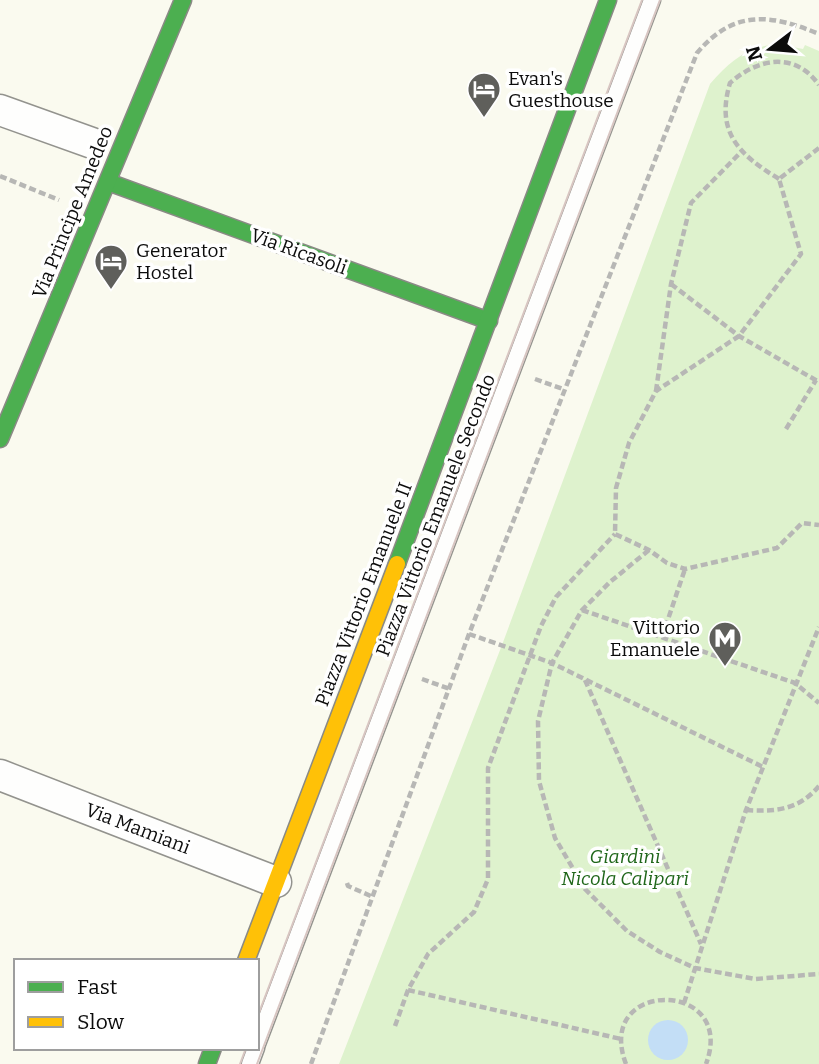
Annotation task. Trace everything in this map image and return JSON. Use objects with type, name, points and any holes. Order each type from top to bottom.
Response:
[{"type":"street","name":"Via Principe Amedeo","points":[[0,439],[183,0]]},
{"type":"street","points":[[489,321],[608,0]]},
{"type":"street","points":[[0,110],[92,143]]},
{"type":"street","name":"Via Ricasoli","points":[[108,182],[489,321]]},
{"type":"street","name":"Piazza Vittorio Emanuele II","points":[[276,882],[489,321]]},
{"type":"street","name":"Via Mamiani","points":[[0,775],[276,882]]},
{"type":"street","points":[[247,959],[276,882]]},
{"type":"lane","name":"Piazza Vittorio Emanuele Secondo","points":[[259,1041],[653,0]]},
{"type":"path","points":[[311,1064],[469,634],[697,53],[716,34],[739,22],[771,18],[819,34]]},
{"type":"path","points":[[656,391],[739,336],[801,254],[779,179],[741,152],[728,131],[725,110],[730,83],[739,75],[767,62],[783,60],[800,65],[819,85]]},
{"type":"path","points":[[779,179],[819,148]]},
{"type":"path","points":[[395,1026],[408,989],[428,954],[474,912],[488,879],[488,768],[541,626],[556,597],[615,534],[616,488],[629,443],[656,391],[671,284],[691,203],[741,152]]},
{"type":"path","points":[[0,176],[67,202]]},
{"type":"path","points":[[671,284],[739,336],[817,381],[786,429]]},
{"type":"path","points":[[528,376],[563,389]]},
{"type":"path","points":[[615,534],[649,550],[667,563],[685,569],[777,548],[802,523],[819,525]]},
{"type":"path","points":[[649,550],[610,582],[582,610],[552,663],[538,721],[539,780],[555,838],[585,889],[627,931],[660,952],[695,968],[755,979],[819,974]]},
{"type":"path","points":[[662,637],[685,569]]},
{"type":"path","points":[[582,610],[795,683],[819,703]]},
{"type":"path","points":[[684,1003],[746,810],[819,627]]},
{"type":"path","points":[[469,634],[552,663],[763,767]]},
{"type":"path","points":[[418,688],[422,678],[450,689]]},
{"type":"path","points":[[584,679],[701,945]]},
{"type":"path","points":[[746,810],[773,811],[793,807],[819,786]]},
{"type":"path","points":[[348,886],[373,897]]},
{"type":"path","points":[[408,989],[621,1039]]},
{"type":"path","points":[[626,1064],[621,1039],[632,1013],[643,1004],[657,999],[671,999],[684,1003],[701,1016],[710,1035],[711,1049],[706,1064]]},
{"type":"green space","name":"Giardini Nicola Calipari","points":[[778,44],[803,49],[805,45],[819,51],[819,1064],[339,1064],[502,645],[710,84],[740,56],[757,48]]},
{"type":"water","points":[[668,1020],[676,1021],[682,1026],[687,1032],[687,1048],[682,1054],[676,1059],[668,1060],[660,1059],[654,1054],[649,1048],[648,1040],[649,1032],[654,1026],[660,1021]]},
{"type":"tram line","points":[[259,1013],[642,0]]},
{"type":"tram line","points":[[257,1064],[660,0]]},
{"type":"tram line","points":[[240,1064],[245,1050]]},
{"type":"traffic: fast","points":[[0,439],[183,0]]},
{"type":"traffic: fast","points":[[397,564],[608,0]]},
{"type":"traffic: fast","points":[[108,182],[489,321]]},
{"type":"traffic: fast","points":[[207,1064],[212,1050]]},
{"type":"traffic: slow","points":[[247,959],[397,564]]},
{"type":"place","name":"Evan's Guesthouse","points":[[484,119]]},
{"type":"place","name":"Generator Hostel","points":[[111,291]]},
{"type":"place","name":"Vittorio Emanuele","points":[[725,668]]}]
